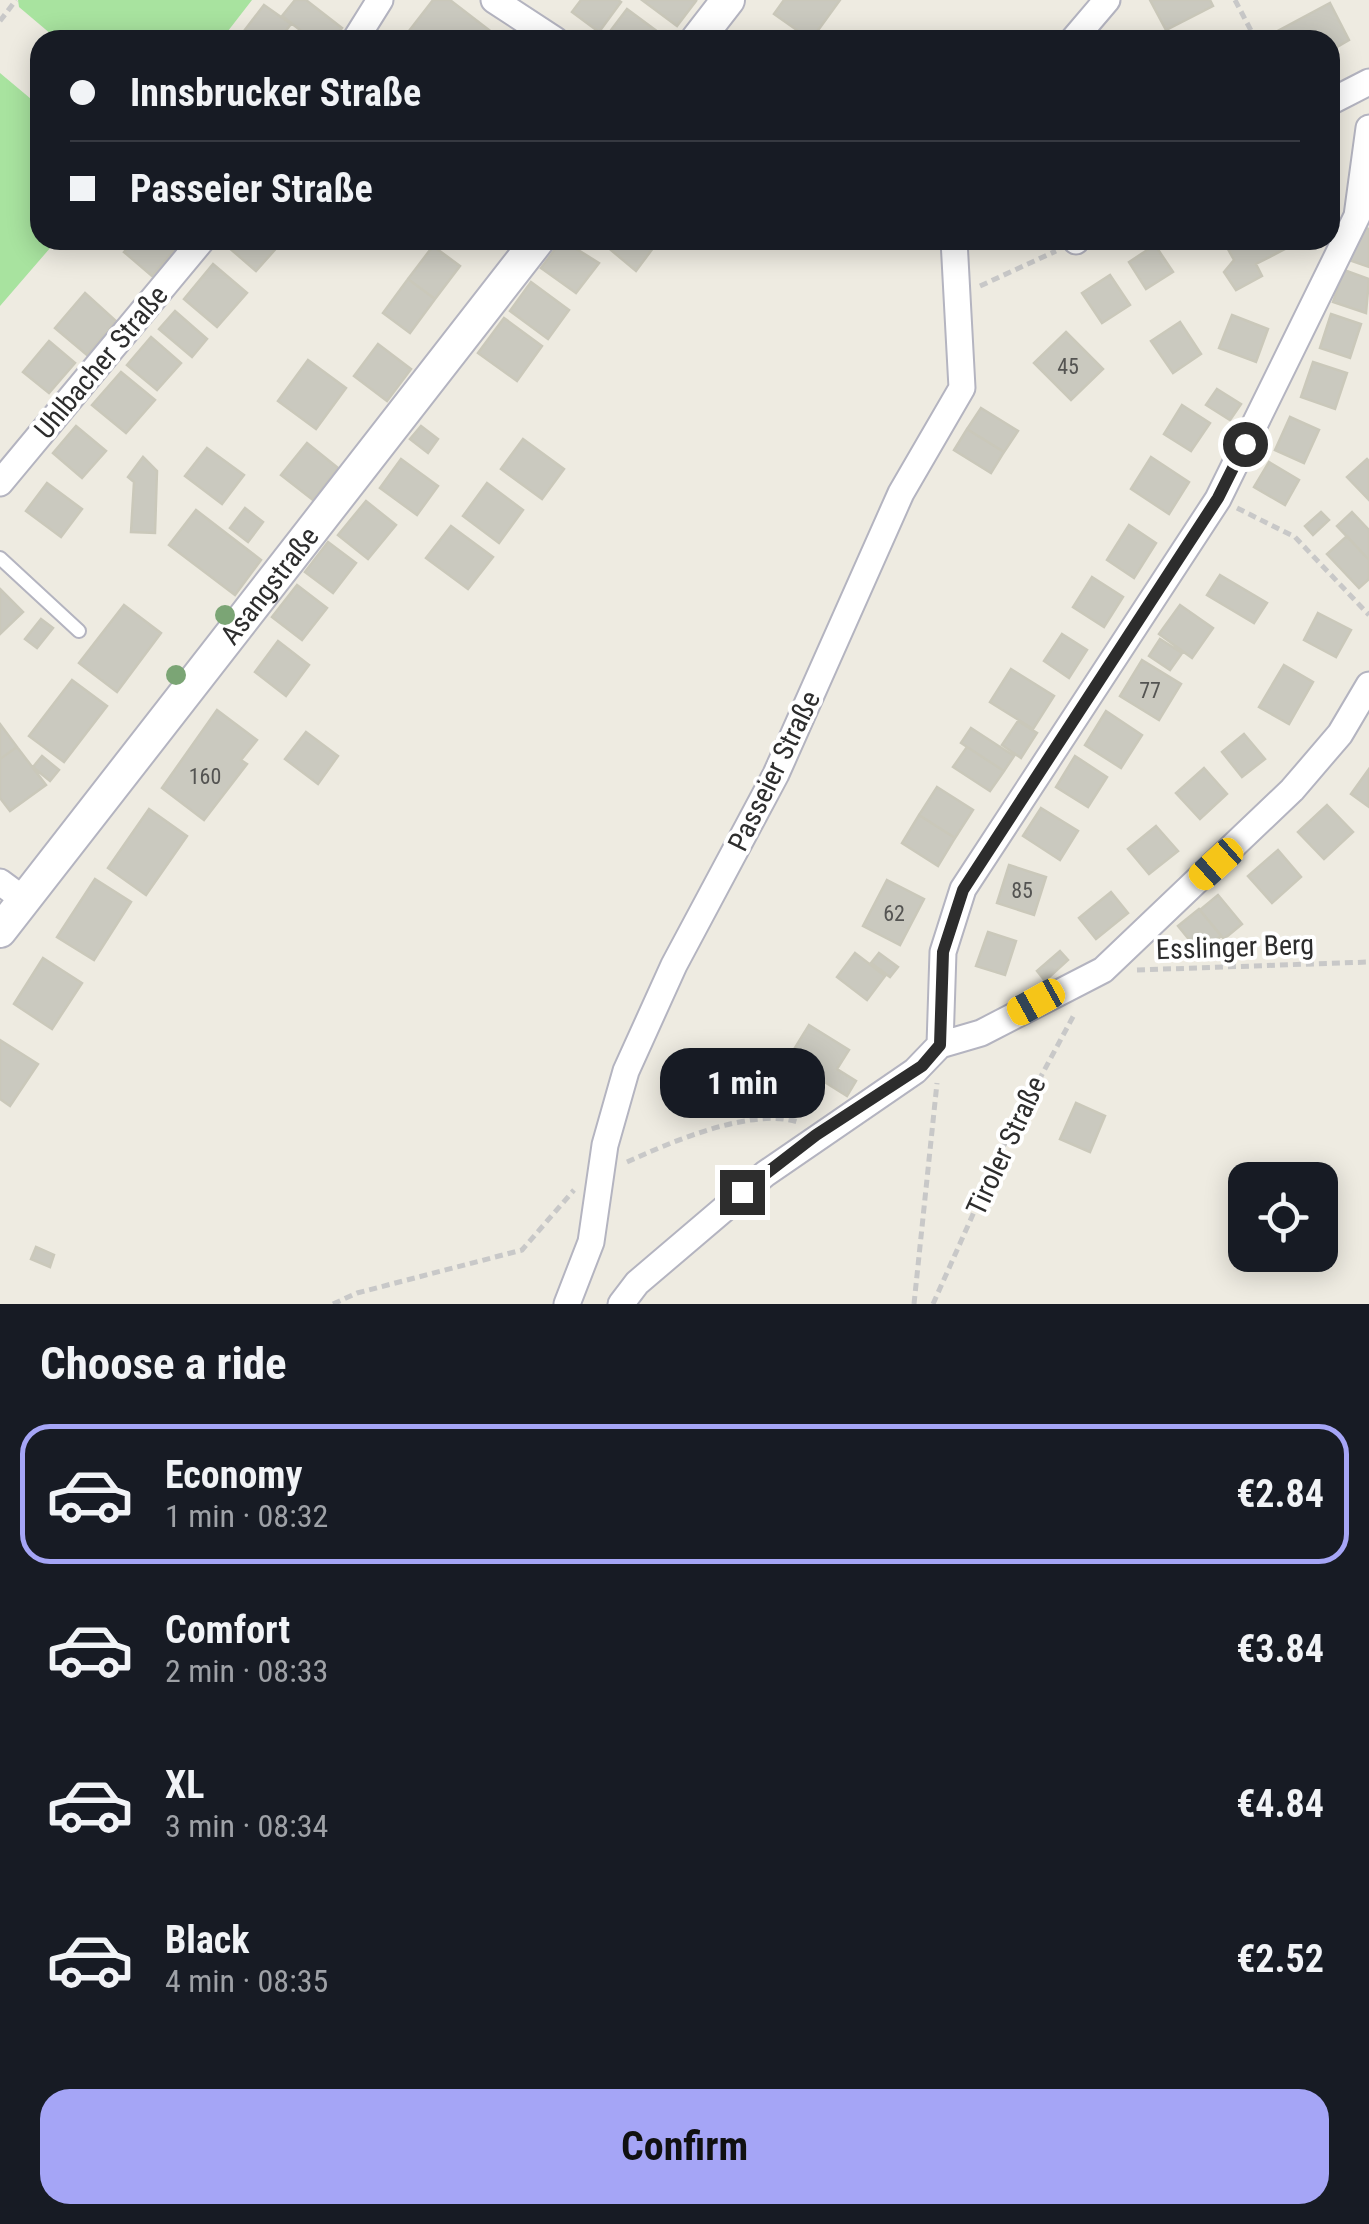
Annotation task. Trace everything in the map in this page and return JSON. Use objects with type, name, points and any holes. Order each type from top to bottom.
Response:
[{"type":"street","points":[[361,30],[380,0]]},
{"type":"street","points":[[494,0],[540,30]]},
{"type":"street","points":[[705,30],[728,0]]},
{"type":"street","points":[[1081,30],[1108,0]]},
{"type":"street","points":[[1340,97],[1369,82]]},
{"type":"street","points":[[940,1045],[943,952],[963,890],[1218,498],[1357,216],[1369,128]]},
{"type":"street","name":"Uhlbacher Straße","points":[[0,483],[194,250]]},
{"type":"street","name":"Asangstraße","points":[[0,931],[12,891],[530,250]]},
{"type":"street","name":"Passeier Straße","points":[[568,1304],[591,1242],[601,1173],[626,1070],[674,964],[776,774],[901,492],[962,388],[955,250]]},
{"type":"street","points":[[620,1304],[686,1239],[816,1135],[915,1071],[940,1045],[981,1033],[1103,970],[1311,769],[1340,734],[1369,685]]},
{"type":"lane","points":[[0,558],[79,631]]},
{"type":"path","points":[[0,21],[16,0]]},
{"type":"path","points":[[1236,0],[1251,30]]},
{"type":"path","points":[[994,282],[1056,250]]},
{"type":"path","points":[[1218,498],[1295,537],[1369,614]]},
{"type":"path","name":"Esslinger Berg","points":[[1103,970],[1210,971],[1369,962]]},
{"type":"path","name":"Tiroler Straße","points":[[933,1304],[1003,1147],[1076,1011]]},
{"type":"path","points":[[914,1304],[940,1045]]},
{"type":"path","points":[[333,1304],[357,1293],[522,1250],[572,1192],[601,1173],[670,1144],[760,1117],[790,1120],[816,1135]]},
{"type":"green space","points":[[18,0],[252,0],[229,30],[46,30],[19,7]]},
{"type":"green space","points":[[0,73],[30,98],[30,250],[48,250],[0,306]]},
{"type":"building","points":[[295,0],[306,0],[342,28],[300,30],[282,16]]},
{"type":"building","points":[[433,0],[450,0],[489,30],[410,30]]},
{"type":"building","points":[[581,0],[621,2],[600,30],[572,12]]},
{"type":"building","points":[[642,0],[694,0],[696,1],[677,26]]},
{"type":"building","points":[[784,0],[840,0],[818,30],[797,30],[774,14]]},
{"type":"building","points":[[1150,0],[1210,0],[1213,6],[1166,30]]},
{"type":"building","points":[[1330,3],[1349,40],[1340,45],[1340,30],[1279,30]]},
{"type":"building","points":[[264,5],[291,24],[286,30],[245,30]]},
{"type":"building","points":[[627,9],[655,30],[611,30]]},
{"type":"building","points":[[1357,225],[1369,229],[1369,267],[1346,259]]},
{"type":"building","points":[[126,250],[174,250],[152,276]]},
{"type":"building","points":[[232,250],[275,250],[256,271]]},
{"type":"building","points":[[430,250],[438,250],[460,266],[435,299],[408,279]]},
{"type":"building","points":[[554,250],[578,250],[599,263],[576,293],[541,268]]},
{"type":"building","points":[[611,250],[652,250],[636,271]]},
{"type":"building","points":[[1147,250],[1158,250],[1173,272],[1146,289],[1129,262]]},
{"type":"building","points":[[1228,250],[1283,250],[1256,264],[1262,276],[1236,290],[1224,272],[1234,260]]},
{"type":"building","points":[[213,264],[247,293],[217,327],[184,299]]},
{"type":"building","points":[[1344,270],[1369,279],[1366,313],[1333,302]]},
{"type":"building","points":[[1110,275],[1130,305],[1102,323],[1082,293]]},
{"type":"building","points":[[408,279],[435,299],[410,333],[383,313]]},
{"type":"building","points":[[531,282],[569,310],[548,339],[510,311]]},
{"type":"building","points":[[85,293],[116,321],[87,355],[55,328]]},
{"type":"building","points":[[175,311],[207,339],[192,357],[159,329]]},
{"type":"building","points":[[1331,314],[1361,324],[1350,358],[1320,348]]},
{"type":"building","points":[[1232,315],[1268,329],[1256,362],[1219,348]]},
{"type":"building","points":[[504,318],[542,346],[517,381],[478,353]]},
{"type":"building","points":[[1180,322],[1201,354],[1173,373],[1151,341]]},
{"type":"building","points":[[1066,332],[1103,369],[1071,400],[1034,363]]},
{"type":"building","points":[[151,337],[181,363],[157,390],[127,365]]},
{"type":"building","points":[[49,341],[75,363],[49,393],[23,372]]},
{"type":"building","points":[[378,344],[411,369],[387,401],[354,376]]},
{"type":"building","points":[[308,360],[346,388],[316,429],[278,401]]},
{"type":"building","points":[[1313,362],[1347,373],[1335,409],[1301,397]]},
{"type":"building","points":[[121,372],[155,400],[126,433],[92,405]]},
{"type":"building","points":[[1217,389],[1241,404],[1230,420],[1206,405]]},
{"type":"building","points":[[1182,405],[1210,423],[1191,451],[1164,434]]},
{"type":"building","points":[[981,408],[1018,431],[1004,452],[967,429]]},
{"type":"building","points":[[1290,417],[1319,430],[1304,463],[1275,450]]},
{"type":"building","points":[[76,426],[106,451],[82,478],[53,453]]},
{"type":"building","points":[[421,426],[438,439],[428,453],[410,439]]},
{"type":"building","points":[[967,429],[1004,452],[991,473],[954,450]]},
{"type":"building","points":[[523,439],[564,469],[542,499],[501,469]]},
{"type":"building","points":[[307,443],[338,468],[313,500],[281,475]]},
{"type":"building","points":[[207,448],[244,475],[222,504],[185,476]]},
{"type":"building","points":[[143,457],[157,471],[155,533],[131,532],[134,482],[128,477]]},
{"type":"building","points":[[1151,457],[1189,482],[1169,514],[1131,489]]},
{"type":"building","points":[[401,459],[438,486],[417,515],[380,488]]},
{"type":"building","points":[[1369,461],[1369,500],[1347,477]]},
{"type":"building","points":[[1269,462],[1299,480],[1285,505],[1254,487]]},
{"type":"building","points":[[47,483],[82,509],[61,537],[26,511]]},
{"type":"building","points":[[487,483],[523,510],[499,543],[463,516]]},
{"type":"building","points":[[366,501],[396,525],[368,559],[338,535]]},
{"type":"building","points":[[245,508],[263,522],[248,542],[230,528]]},
{"type":"building","points":[[196,510],[261,560],[235,595],[169,545]]},
{"type":"building","points":[[1321,512],[1329,520],[1313,535],[1305,526]]},
{"type":"building","points":[[1352,512],[1369,530],[1369,560],[1337,526]]},
{"type":"building","points":[[1129,525],[1156,543],[1134,578],[1107,560]]},
{"type":"building","points":[[451,526],[493,557],[468,589],[426,558]]},
{"type":"building","points":[[1347,536],[1369,560],[1369,579],[1359,588],[1327,554]]},
{"type":"building","points":[[328,542],[356,563],[333,593],[305,572]]},
{"type":"building","points":[[1220,575],[1267,603],[1254,623],[1207,595]]},
{"type":"building","points":[[1092,577],[1123,597],[1104,627],[1073,607]]},
{"type":"building","points":[[297,585],[327,608],[302,640],[272,617]]},
{"type":"building","points":[[0,589],[23,612],[0,634]]},
{"type":"building","points":[[124,605],[161,633],[117,692],[79,663]]},
{"type":"building","points":[[1180,605],[1213,628],[1192,658],[1159,634]]},
{"type":"building","points":[[1318,613],[1351,630],[1336,657],[1304,640]]},
{"type":"building","points":[[41,619],[53,628],[37,648],[25,639]]},
{"type":"building","points":[[1062,634],[1087,650],[1069,678],[1044,661]]},
{"type":"building","points":[[1160,639],[1182,653],[1170,670],[1149,656]]},
{"type":"building","points":[[278,641],[309,665],[286,696],[255,672]]},
{"type":"building","points":[[1142,660],[1181,684],[1159,720],[1120,696]]},
{"type":"building","points":[[1284,665],[1313,682],[1289,724],[1259,707]]},
{"type":"building","points":[[1011,669],[1054,696],[1033,729],[990,702]]},
{"type":"building","points":[[72,680],[107,706],[64,762],[29,736]]},
{"type":"building","points":[[217,710],[257,740],[241,760],[247,764],[204,820],[162,788]]},
{"type":"building","points":[[1106,711],[1142,735],[1121,768],[1085,745]]},
{"type":"building","points":[[1018,721],[1037,733],[1021,758],[1002,745]]},
{"type":"building","points":[[0,724],[17,747],[0,759]]},
{"type":"building","points":[[971,728],[1014,756],[1004,771],[961,743]]},
{"type":"building","points":[[306,732],[338,756],[318,784],[285,759]]},
{"type":"building","points":[[1244,734],[1265,759],[1242,777],[1222,752]]},
{"type":"building","points":[[17,747],[46,785],[10,811],[0,798],[0,759]]},
{"type":"building","points":[[967,747],[1004,771],[990,791],[953,767]]},
{"type":"building","points":[[42,756],[59,770],[50,781],[33,767]]},
{"type":"building","points":[[1075,756],[1107,777],[1088,807],[1056,787]]},
{"type":"building","points":[[1204,768],[1227,794],[1200,819],[1176,793]]},
{"type":"building","points":[[1369,769],[1369,807],[1351,794]]},
{"type":"building","points":[[937,787],[973,810],[955,838],[919,815]]},
{"type":"building","points":[[1327,805],[1353,832],[1324,859],[1298,832]]},
{"type":"building","points":[[1041,808],[1078,831],[1060,860],[1023,836]]},
{"type":"building","points":[[149,809],[187,836],[146,895],[108,868]]},
{"type":"building","points":[[919,815],[955,838],[938,866],[902,843]]},
{"type":"building","points":[[1156,826],[1178,851],[1149,874],[1128,849]]},
{"type":"building","points":[[1278,850],[1301,877],[1272,903],[1248,876]]},
{"type":"building","points":[[1009,865],[1046,877],[1034,915],[997,903]]},
{"type":"building","points":[[95,879],[131,902],[94,960],[57,937]]},
{"type":"building","points":[[887,880],[924,899],[900,945],[863,926]]},
{"type":"building","points":[[1111,892],[1128,913],[1096,939],[1079,918]]},
{"type":"building","points":[[1218,895],[1242,924],[1224,939],[1200,910]]},
{"type":"building","points":[[1199,909],[1221,936],[1200,953],[1178,926]]},
{"type":"building","points":[[988,932],[1016,941],[1005,975],[976,966]]},
{"type":"building","points":[[1060,951],[1068,960],[1045,981],[1037,971]]},
{"type":"building","points":[[855,953],[885,976],[867,1000],[837,977]]},
{"type":"building","points":[[879,953],[898,967],[890,977],[871,963]]},
{"type":"building","points":[[43,958],[82,983],[52,1029],[14,1004]]},
{"type":"building","points":[[809,1025],[849,1050],[837,1069],[856,1081],[847,1096],[788,1059]]},
{"type":"building","points":[[0,1040],[38,1064],[10,1106],[0,1099]]},
{"type":"building","points":[[1076,1103],[1105,1116],[1090,1152],[1060,1139]]},
{"type":"building","points":[[36,1247],[54,1255],[50,1267],[31,1259]]},
{"type":"route","points":[[742,1192],[816,1135],[922,1066],[940,1045],[946,931],[963,890],[1170,566],[1218,498],[1245,444]]}]
